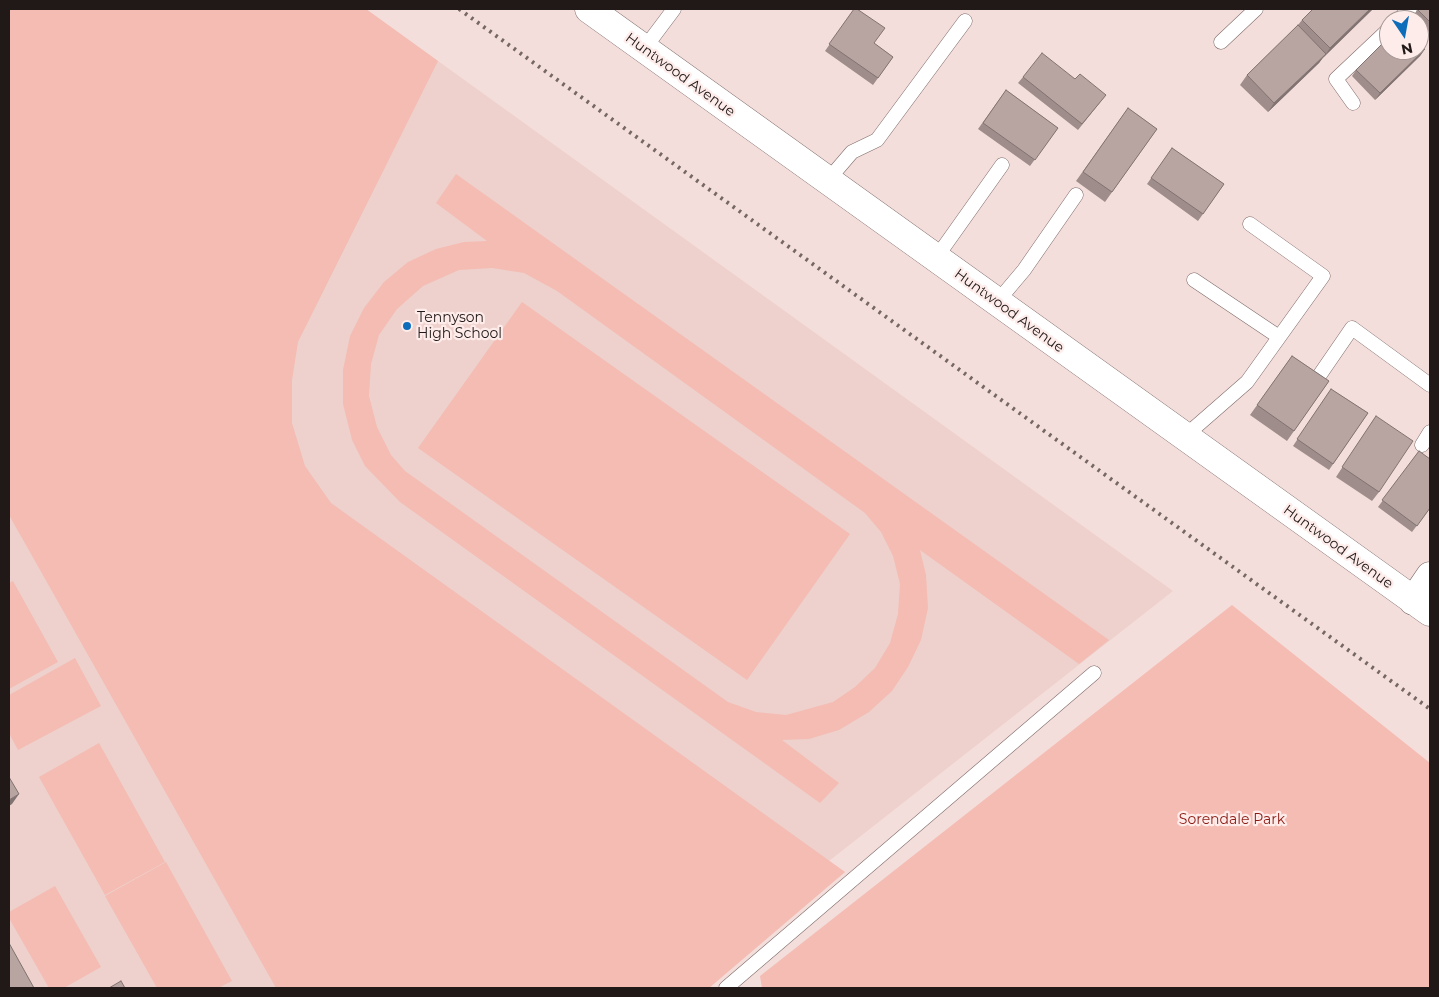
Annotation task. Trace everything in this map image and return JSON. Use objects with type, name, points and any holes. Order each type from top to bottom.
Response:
[{"type":"street","name":"Huntwood Avenue","points":[[592,10],[1184,437],[1422,606]]},
{"type":"street","points":[[1422,606],[1430,576]]},
{"type":"lane","points":[[644,49],[674,9]]},
{"type":"lane","points":[[1221,42],[1256,9]]},
{"type":"lane","points":[[828,180],[852,152],[877,140],[964,21]]},
{"type":"lane","points":[[1353,103],[1336,79],[1379,38]]},
{"type":"lane","points":[[936,258],[1002,166]]},
{"type":"lane","points":[[997,302],[1024,270],[1076,195]]},
{"type":"lane","points":[[1184,437],[1247,382],[1323,276],[1250,224]]},
{"type":"lane","points":[[1194,280],[1279,337]]},
{"type":"lane","points":[[1319,376],[1352,328],[1430,385]]},
{"type":"lane","points":[[1422,445],[1430,432]]},
{"type":"lane","points":[[726,988],[1094,673]]},
{"type":"shaded area","name":"Tennyson High School","points":[[9,9],[366,9],[1173,591],[829,861],[845,872],[709,988],[9,988]]},
{"type":"green space","points":[[9,9],[366,9],[438,61],[298,342],[292,380],[292,423],[305,466],[331,503],[845,872],[709,988],[276,988],[9,515]]},
{"type":"green space","points":[[456,174],[1109,640],[1079,664],[920,550],[926,575],[928,608],[921,640],[908,667],[892,691],[869,712],[839,730],[809,739],[782,740],[839,783],[820,803],[400,502],[365,466],[352,440],[343,404],[343,370],[350,336],[364,308],[384,282],[408,262],[436,249],[464,242],[487,241],[436,203]],"holes":[[[492,268],[524,273],[557,291],[865,513],[881,532],[893,556],[900,584],[898,614],[890,643],[875,668],[855,687],[833,702],[786,715],[756,712],[728,702],[405,471],[391,455],[377,427],[369,396],[371,364],[379,335],[397,309],[423,286],[459,270]]]},
{"type":"green space","points":[[522,302],[850,534],[747,680],[418,448]]},
{"type":"green space","points":[[13,581],[58,662],[9,689],[9,583]]},
{"type":"green space","name":"Sorendale Park","points":[[1232,605],[1430,763],[1430,988],[762,988],[760,976]]},
{"type":"green space","points":[[75,658],[101,706],[18,750],[9,733],[9,695]]},
{"type":"green space","points":[[99,743],[165,862],[105,895],[39,777]]},
{"type":"green space","points":[[166,862],[232,981],[218,988],[157,988],[105,896]]},
{"type":"green space","points":[[55,886],[101,967],[64,988],[49,988],[9,918],[9,912]]},
{"type":"building","points":[[854,9],[857,9],[885,28],[874,43],[893,57],[878,78],[829,44]]},
{"type":"building","points":[[1313,9],[1370,9],[1330,48],[1302,20]]},
{"type":"building","points":[[1430,9],[1430,22],[1429,10],[1418,10]]},
{"type":"building","points":[[1298,25],[1326,54],[1274,103],[1247,75]]},
{"type":"building","points":[[1379,47],[1379,60],[1414,60],[1380,93],[1356,70]]},
{"type":"building","points":[[1042,53],[1075,79],[1080,74],[1106,95],[1082,124],[1023,77]]},
{"type":"building","points":[[1006,90],[1058,128],[1035,160],[983,123]]},
{"type":"building","points":[[1128,108],[1157,129],[1112,192],[1083,172]]},
{"type":"building","points":[[1172,148],[1224,184],[1203,214],[1151,178]]},
{"type":"building","points":[[1292,356],[1329,381],[1294,431],[1257,405]]},
{"type":"building","points":[[1331,389],[1368,413],[1333,464],[1297,439]]},
{"type":"building","points":[[1376,416],[1413,441],[1379,492],[1342,467]]},
{"type":"building","points":[[1419,451],[1430,459],[1430,508],[1417,526],[1382,500]]},
{"type":"building","points":[[9,777],[19,794],[9,800]]},
{"type":"building","points":[[9,943],[34,988],[9,988]]},
{"type":"building","points":[[121,981],[125,988],[109,988]]},
{"type":"railway","points":[[459,9],[1430,709]]},
{"type":"place","name":"Tennyson High School","points":[[407,326]]}]
